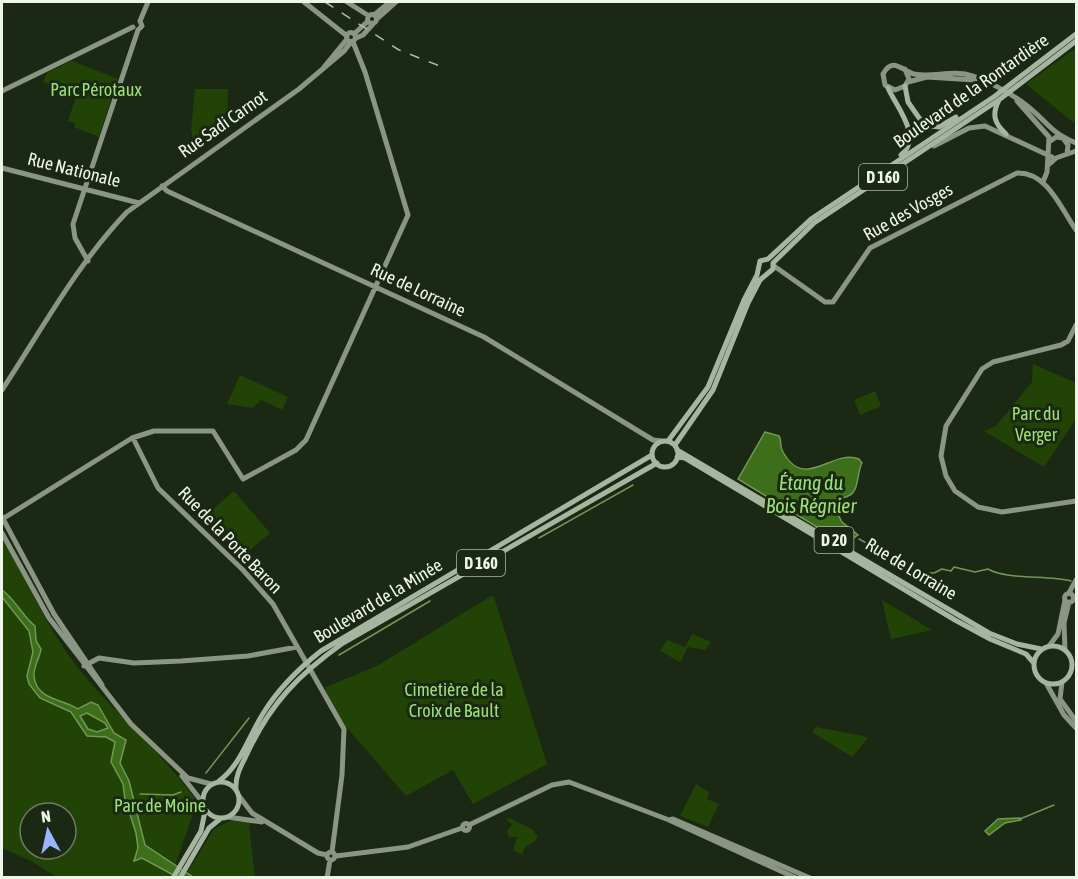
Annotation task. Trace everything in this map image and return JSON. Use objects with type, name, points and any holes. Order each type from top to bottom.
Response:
[{"type":"main road","name":"Boulevard de la Rontardière","points":[[1024,78],[1077,34]]},
{"type":"main road","name":"Boulevard de la Rontardière","points":[[770,266],[813,223],[919,153],[1077,41]]},
{"type":"main road","points":[[906,84],[905,95],[918,119],[930,128],[939,128],[979,106]]},
{"type":"main road","points":[[878,173],[904,153],[911,141],[909,128],[888,88]]},
{"type":"main road","name":"Boulevard de la Rontardière","points":[[676,447],[713,390],[748,303],[770,266],[811,219],[979,106],[997,97]]},
{"type":"main road","points":[[997,97],[994,119],[1006,134]]},
{"type":"main road","points":[[665,441],[676,447],[677,458],[669,466],[657,463],[652,455],[654,447],[665,441],[708,387],[759,269],[760,261],[770,266]]},
{"type":"main road","points":[[759,269],[770,266]]},
{"type":"main road","name":"Rue de Lorraine","points":[[676,447],[989,633],[1041,650]]},
{"type":"main road","name":"Boulevard de la Minée","points":[[306,666],[343,636],[652,455]]},
{"type":"main road","name":"Rue de Lorraine","points":[[677,458],[686,458],[955,620],[990,639],[1026,654],[1034,662]]},
{"type":"main road","name":"Boulevard de la Minée","points":[[306,666],[342,643],[657,463]]},
{"type":"main road","points":[[1049,646],[1065,650],[1073,657],[1074,666],[1062,682],[1046,683],[1035,672],[1034,662],[1041,650],[1049,646]]},
{"type":"main road","name":"D 160","points":[[219,782],[233,770],[251,732],[275,695],[306,666]]},
{"type":"main road","name":"D 160","points":[[238,793],[238,773],[264,722],[280,697],[306,666]]},
{"type":"main road","points":[[180,878],[201,831],[204,792],[211,784],[219,782],[229,783],[238,793],[238,807],[228,817],[212,816],[204,806]]},
{"type":"main road","points":[[174,878],[209,828],[221,818]]},
{"type":"street","points":[[88,261],[81,251],[73,229],[135,28],[134,21],[140,21],[148,2]]},
{"type":"street","points":[[211,784],[194,782],[176,767],[131,724],[107,694],[90,667],[49,618],[3,529],[3,518],[133,438],[154,431],[210,429],[243,479],[296,450],[306,440],[408,215],[396,170],[352,38],[304,2]]},
{"type":"street","points":[[347,2],[372,19]]},
{"type":"street","points":[[352,38],[390,2]]},
{"type":"street","points":[[372,19],[396,2]]},
{"type":"street","points":[[2,91],[135,28]]},
{"type":"street","points":[[352,38],[360,60]]},
{"type":"street","name":"Rue Sadi Carnot","points":[[2,390],[65,293],[113,227],[138,203],[299,89],[344,51],[352,38]]},
{"type":"street","name":"Rue Sadi Carnot","points":[[323,68],[352,38]]},
{"type":"street","points":[[344,51],[356,52]]},
{"type":"street","points":[[989,84],[959,77],[917,78],[899,90],[888,88],[883,78],[888,67],[895,64],[917,74],[960,73],[989,84],[1027,105],[1046,126],[1063,138],[1068,145],[1066,154]]},
{"type":"street","points":[[905,69],[906,84]]},
{"type":"street","points":[[1012,97],[1048,135],[1050,151]]},
{"type":"street","points":[[919,153],[977,126],[991,128],[1041,150],[1066,154],[1077,151]]},
{"type":"street","points":[[1077,143],[1056,137],[1047,167],[1040,180],[1077,230]]},
{"type":"street","name":"Rue Nationale","points":[[2,168],[138,203]]},
{"type":"street","name":"Rue des Vosges","points":[[770,266],[825,302],[833,302],[839,297],[866,252],[876,244],[1010,175],[1027,174],[1040,180]]},
{"type":"street","name":"Rue de Lorraine","points":[[162,186],[167,192],[484,337],[653,440],[665,441]]},
{"type":"street","points":[[1077,325],[1068,341],[1049,350],[993,362],[982,369],[946,426],[941,456],[946,476],[955,491],[978,507],[1002,512],[1077,501]]},
{"type":"street","name":"Rue de la Porte Baron","points":[[133,438],[158,488],[255,583],[273,604],[306,666],[344,729],[345,742],[331,856]]},
{"type":"street","points":[[653,440],[654,447]]},
{"type":"street","points":[[1067,601],[1073,599],[1077,580]]},
{"type":"street","points":[[1049,646],[1058,634],[1067,601]]},
{"type":"street","points":[[1065,650],[1064,622],[1067,601]]},
{"type":"street","points":[[284,651],[289,644],[289,632]]},
{"type":"street","points":[[90,667],[105,659],[134,663],[284,651],[297,647]]},
{"type":"street","points":[[1062,682],[1060,699],[1077,721]]},
{"type":"street","points":[[1046,683],[1064,715],[1077,728]]},
{"type":"street","points":[[176,767],[204,806]]},
{"type":"street","points":[[238,793],[252,813],[318,853],[331,856],[408,847],[462,828],[465,823],[469,825],[546,788],[564,782],[582,785],[810,878]]},
{"type":"street","points":[[228,817],[267,823]]},
{"type":"street","points":[[671,820],[796,878]]},
{"type":"street","points":[[327,878],[331,856]]},
{"type":"green space","points":[[1076,48],[1076,114],[1074,123],[1026,84]]},
{"type":"green space","name":"Parc Pérotaux","points":[[72,61],[118,79],[99,137],[74,127],[75,123],[68,121],[77,94],[43,82],[47,73]]},
{"type":"green space","points":[[195,89],[228,89],[227,130],[193,142],[191,130]]},
{"type":"green space","name":"Parc du Verger","points":[[1033,364],[1076,383],[1076,419],[1044,467],[984,431],[996,426],[1032,382]]},
{"type":"green space","points":[[240,375],[288,397],[282,410],[261,400],[253,408],[227,404]]},
{"type":"green space","points":[[875,391],[881,406],[860,415],[854,400]]},
{"type":"green space","points":[[234,491],[270,533],[243,556],[207,514]]},
{"type":"green space","name":"Parc de Moine","points":[[2,536],[41,610],[67,653],[98,691],[182,782],[197,802],[171,877],[56,877],[31,861],[78,861],[78,801],[18,801],[18,855],[2,848]]},
{"type":"green space","name":"Cimetière de la Croix de Bault","points":[[491,596],[494,597],[547,764],[473,804],[453,770],[406,796],[343,723],[325,694],[326,687],[377,666]]},
{"type":"green space","points":[[882,600],[932,630],[891,639]]},
{"type":"green space","points":[[692,634],[711,642],[705,650],[688,647],[680,662],[660,651],[667,640],[685,647]]},
{"type":"green space","points":[[816,727],[868,738],[852,757],[812,732]]},
{"type":"green space","points":[[696,784],[709,792],[707,799],[719,804],[708,827],[680,816]]},
{"type":"green space","points":[[509,818],[532,829],[538,837],[525,847],[522,855],[513,850],[517,837],[509,837],[507,831],[513,824],[506,820]]},
{"type":"green space","points":[[232,820],[252,821],[249,827],[255,877],[193,877],[187,873],[214,829]]},
{"type":"water","name":"Étang du Bois Régnier","points":[[765,432],[779,436],[783,452],[792,463],[800,468],[810,469],[849,457],[859,459],[862,463],[853,493],[836,501],[834,507],[842,522],[858,535],[845,544],[738,479]]},
{"type":"water","points":[[2,590],[35,626],[36,641],[41,649],[34,676],[40,690],[51,698],[78,709],[91,702],[98,705],[114,733],[126,740],[120,763],[129,781],[145,845],[193,877],[177,877],[142,858],[134,861],[138,848],[136,833],[125,799],[123,784],[111,762],[115,742],[106,737],[87,736],[71,712],[40,698],[29,684],[27,676],[33,652],[29,631],[2,597]],"holes":[[[87,713],[105,723],[108,728],[97,732],[88,729],[80,716]]]},
{"type":"water","points":[[1020,818],[1021,820],[1005,823],[989,835],[985,831],[998,819]]},
{"type":"waterway","points":[[539,538],[633,485]]},
{"type":"waterway","points":[[859,539],[901,562],[907,573],[934,573],[942,569],[951,571],[954,567],[975,572],[988,569],[1006,575],[1071,581]]},
{"type":"waterway","points":[[339,655],[430,601]]},
{"type":"waterway","points":[[206,773],[249,718]]},
{"type":"waterway","points":[[140,794],[173,795],[181,792]]},
{"type":"waterway","points":[[1020,819],[1054,805]]},
{"type":"railway","points":[[325,2],[399,50],[445,68]]}]
